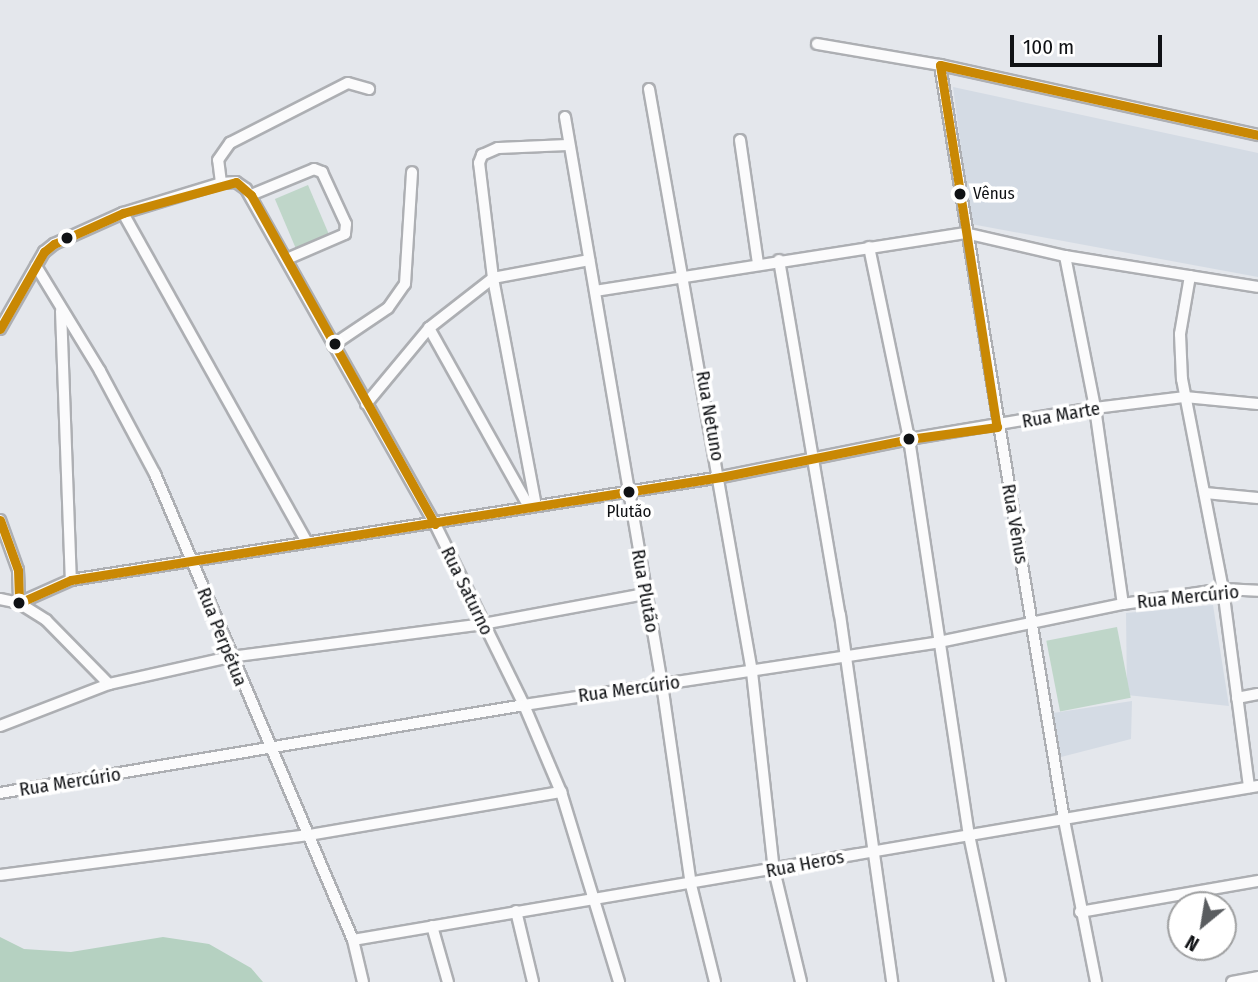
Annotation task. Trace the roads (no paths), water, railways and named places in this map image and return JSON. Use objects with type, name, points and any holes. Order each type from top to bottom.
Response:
[{"type":"street","points":[[817,44],[940,65],[1258,135]]},
{"type":"street","name":"Rua Vênus","points":[[940,65],[997,427],[1033,624],[1080,912],[1096,982]]},
{"type":"street","points":[[0,329],[36,266],[54,244],[123,213],[221,183],[218,160],[230,143],[348,83],[369,89]]},
{"type":"street","name":"Rua Netuno","points":[[649,89],[721,477],[752,672],[774,870],[801,982]]},
{"type":"street","name":"Rua Plutão","points":[[565,117],[662,684],[691,885],[715,982]]},
{"type":"street","points":[[740,140],[758,264]]},
{"type":"street","points":[[532,506],[493,278],[479,163],[482,155],[498,148],[568,145]]},
{"type":"street","points":[[251,195],[316,168],[322,172],[346,224],[345,234],[287,259]]},
{"type":"street","points":[[333,345],[388,308],[405,284],[412,172]]},
{"type":"street","name":"Rua Saturno","points":[[221,183],[236,182],[251,195],[435,524],[524,705],[561,792],[598,900],[620,982]]},
{"type":"street","points":[[123,213],[307,542]]},
{"type":"street","points":[[595,291],[779,260],[965,233],[1065,256],[1258,287]]},
{"type":"street","points":[[869,247],[909,439],[969,835],[1000,982]]},
{"type":"street","points":[[1065,256],[1095,408],[1123,604]]},
{"type":"street","points":[[366,404],[429,328],[493,278],[589,260]]},
{"type":"street","points":[[779,260],[846,656],[870,852],[892,982]]},
{"type":"street","name":"Rua Perpétua","points":[[36,266],[130,427],[191,559],[269,751],[309,835],[352,940],[363,982]]},
{"type":"street","points":[[1191,276],[1180,334],[1185,397],[1223,589],[1237,698],[1254,786]]},
{"type":"street","points":[[61,311],[71,580]]},
{"type":"street","points":[[429,328],[532,506]]},
{"type":"street","name":"Rua Marte","points":[[19,603],[71,580],[721,477],[909,439],[997,427],[1095,408],[1185,397],[1258,404]]},
{"type":"street","points":[[1205,493],[1258,498]]},
{"type":"street","points":[[0,520],[18,570],[19,603]]},
{"type":"street","name":"Rua Mercúrio","points":[[0,793],[269,751],[524,705],[939,642],[1123,604],[1223,589],[1258,591]]},
{"type":"street","points":[[0,726],[109,684],[230,657],[483,624],[645,594]]},
{"type":"street","points":[[0,599],[19,603],[76,646],[109,684]]},
{"type":"street","points":[[1237,698],[1258,694]]},
{"type":"street","name":"Rua Heros","points":[[352,940],[516,911],[691,885],[1254,786]]},
{"type":"street","points":[[0,875],[309,835],[561,792]]},
{"type":"street","points":[[1080,912],[1258,881]]},
{"type":"street","points":[[516,911],[533,982]]},
{"type":"street","points":[[432,926],[447,982]]},
{"type":"street","points":[[1232,982],[1258,977]]},
{"type":"place","name":"Vênus","points":[[960,194]]},
{"type":"place","name":"Plutão","points":[[629,492]]}]
